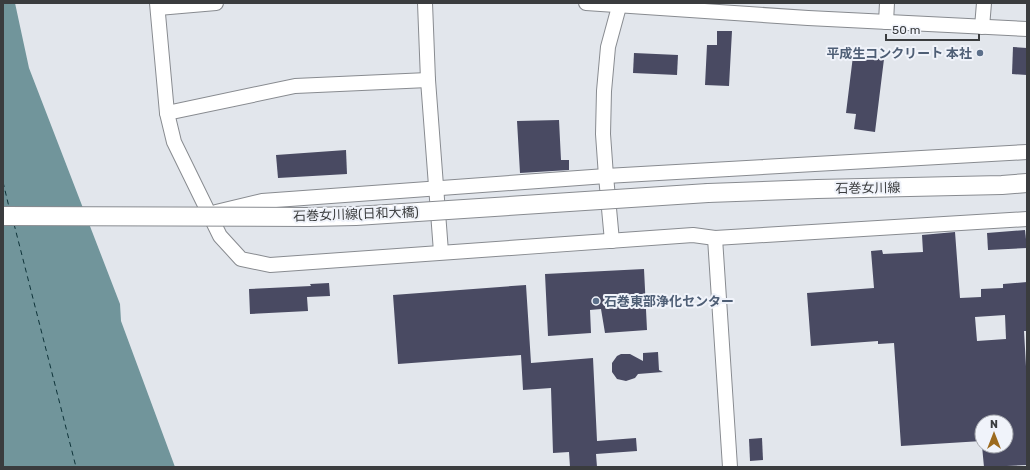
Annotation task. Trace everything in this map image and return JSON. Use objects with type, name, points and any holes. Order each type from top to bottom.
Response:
[{"type":"main road","name":"石巻女川線","points":[[708,193],[1002,185],[1027,183]]},
{"type":"main road","name":"石巻女川線(日和大橋)","points":[[3,216],[356,216],[708,193]]},
{"type":"street","points":[[216,3],[158,5],[167,113],[174,142],[209,214],[220,236],[240,259],[270,265],[693,235],[715,238],[1027,219]]},
{"type":"street","points":[[425,3],[428,80],[441,252]]},
{"type":"street","points":[[586,3],[886,22],[1027,29]]},
{"type":"street","points":[[886,22],[887,3]]},
{"type":"street","points":[[982,27],[984,3]]},
{"type":"street","points":[[612,241],[603,134],[604,91],[608,47],[620,4]]},
{"type":"street","points":[[167,113],[294,86],[428,80]]},
{"type":"street","points":[[209,214],[262,201],[606,176],[1027,152]]},
{"type":"street","points":[[715,238],[730,467]]},
{"type":"water","points":[[3,3],[15,3],[29,68],[120,304],[121,321],[175,467],[3,467]]},
{"type":"building","points":[[717,31],[732,31],[729,86],[705,85],[707,45],[717,45]]},
{"type":"building","points":[[1013,47],[1027,48],[1027,75],[1012,74]]},
{"type":"building","points":[[634,53],[678,55],[677,75],[633,73]]},
{"type":"building","points":[[853,56],[884,59],[875,132],[854,129],[856,114],[846,113]]},
{"type":"building","points":[[559,120],[561,160],[569,160],[569,170],[520,173],[517,121]]},
{"type":"building","points":[[346,150],[347,174],[278,178],[276,155]]},
{"type":"building","points":[[1025,230],[1027,248],[988,250],[987,233]]},
{"type":"building","points":[[955,232],[960,298],[981,297],[981,289],[1003,288],[1003,284],[1027,282],[1027,331],[1024,331],[1027,384],[1027,465],[984,467],[983,454],[1014,454],[1014,414],[974,414],[974,441],[901,446],[894,343],[878,344],[878,341],[811,346],[807,293],[874,288],[871,251],[882,250],[883,254],[923,252],[922,235]],"holes":[[[1005,315],[1006,339],[977,341],[975,317]]]},
{"type":"building","points":[[644,269],[647,330],[605,333],[601,309],[590,310],[591,333],[548,336],[545,274]]},
{"type":"building","points":[[329,283],[330,296],[307,297],[308,311],[250,314],[249,289],[311,286],[310,284]]},
{"type":"building","points":[[526,285],[531,363],[593,358],[597,441],[636,438],[637,451],[596,454],[597,467],[570,467],[569,452],[553,453],[551,388],[523,390],[521,355],[398,364],[393,295]]},
{"type":"building","points":[[658,352],[659,370],[663,372],[638,374],[635,378],[626,381],[617,379],[612,372],[612,363],[617,356],[621,354],[630,354],[643,361],[643,353]]},
{"type":"building","points":[[762,438],[763,460],[750,461],[749,439]]},
{"type":"ferry route","points":[[3,182],[9,207]]},
{"type":"ferry route","points":[[14,224],[76,467]]},
{"type":"place","name":"平成生コンクリート 本社","points":[[980,53]]},
{"type":"place","name":"石巻東部浄化センター","points":[[596,301]]}]
